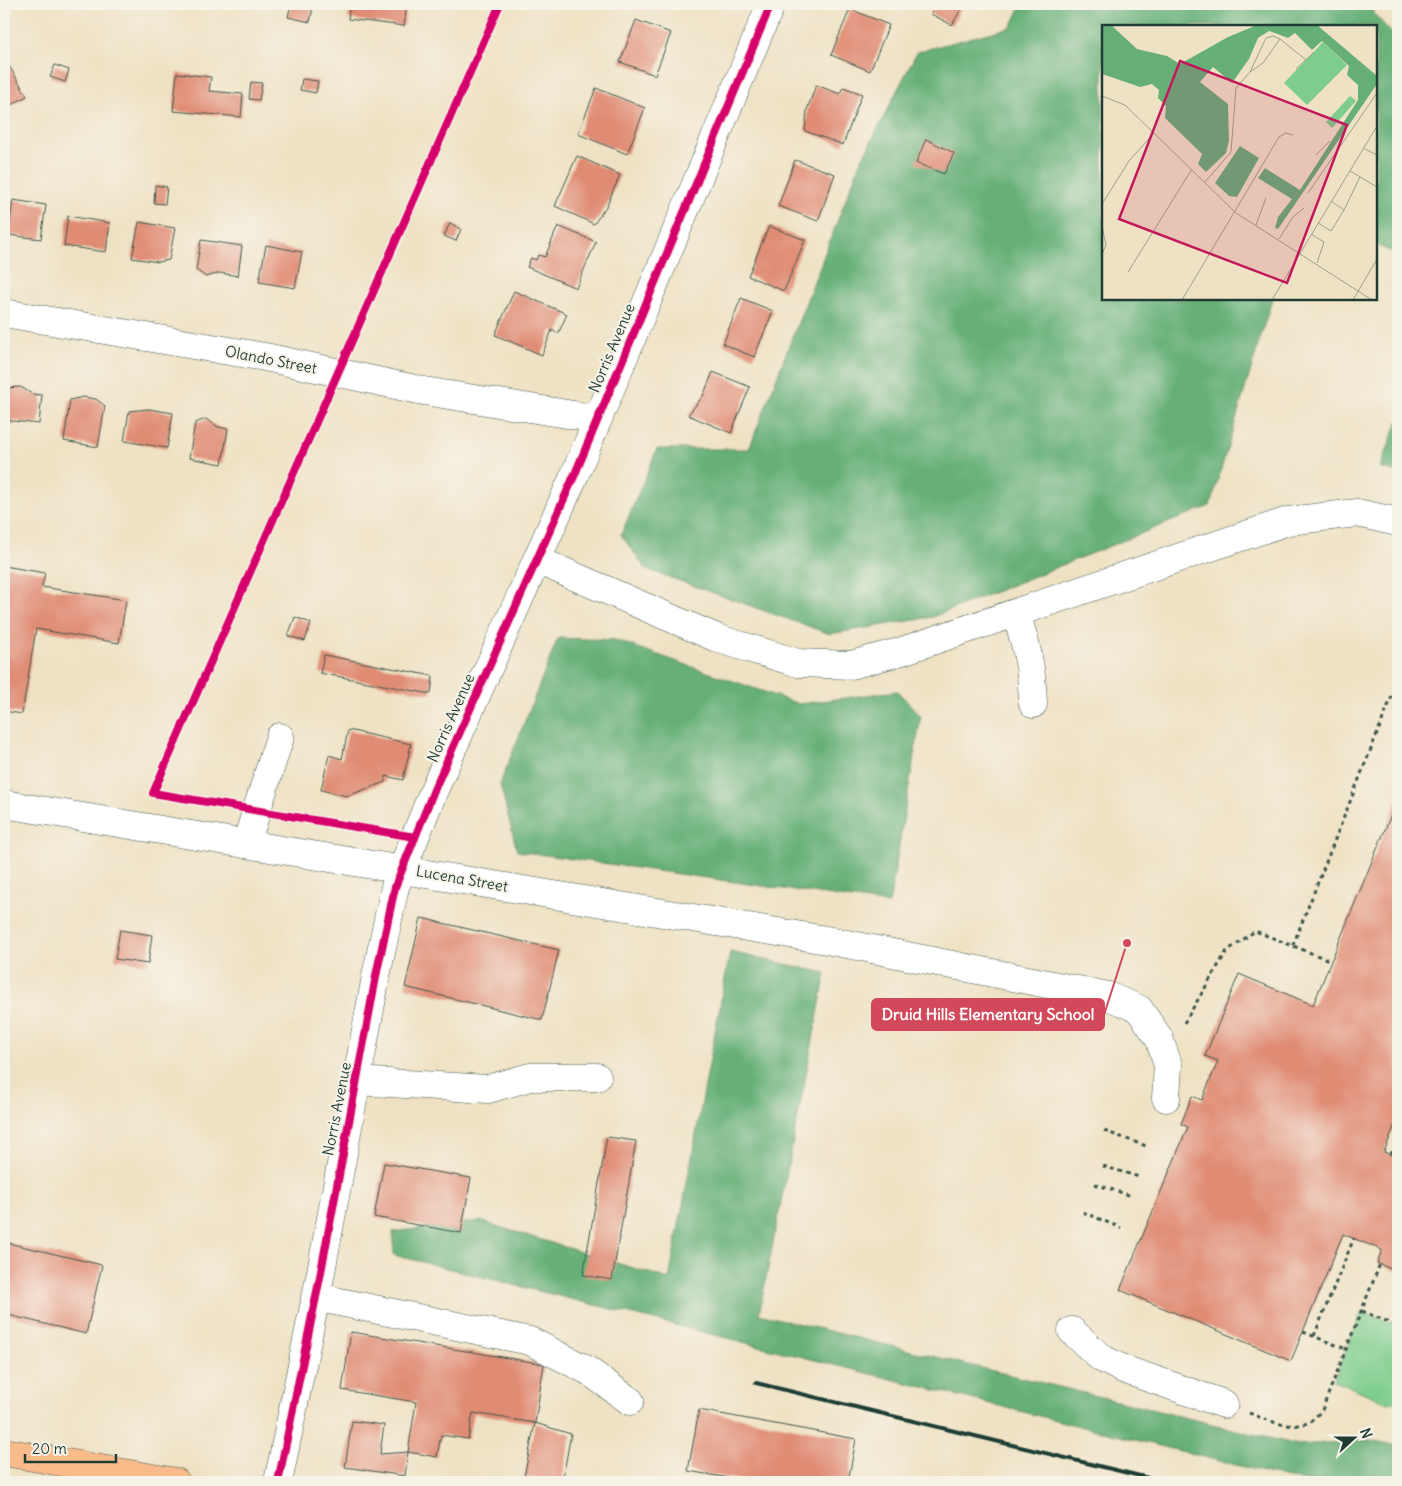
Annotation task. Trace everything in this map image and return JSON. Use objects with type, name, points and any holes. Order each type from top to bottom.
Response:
[{"type":"main road","points":[[4,1452],[176,1482]]},
{"type":"street","name":"Norris Avenue","points":[[278,1482],[316,1297],[356,1081],[395,887],[434,790],[598,419],[762,7]]},
{"type":"street","name":"Olando Street","points":[[4,313],[265,357],[424,391],[598,419]]},
{"type":"street","points":[[537,560],[719,639],[798,663],[851,665],[899,652],[1288,521],[1357,513],[1398,522]]},
{"type":"street","points":[[1016,613],[1028,649],[1032,675],[1033,704]]},
{"type":"street","points":[[246,844],[280,737]]},
{"type":"street","name":"Lucena Street","points":[[4,804],[832,941],[1108,996],[1139,1009],[1159,1038],[1168,1064],[1166,1098]]},
{"type":"street","points":[[356,1081],[488,1089],[530,1077],[597,1077]]},
{"type":"street","points":[[316,1297],[530,1341],[587,1370],[630,1401]]},
{"type":"street","points":[[1072,1332],[1101,1358],[1123,1369],[1224,1404]]},
{"type":"path","points":[[1292,945],[1398,681]]},
{"type":"path","points":[[1180,1030],[1227,951],[1255,931],[1329,960]]},
{"type":"path","points":[[1104,1131],[1149,1147]]},
{"type":"path","points":[[1391,1155],[1398,1136]]},
{"type":"path","points":[[1103,1166],[1139,1177]]},
{"type":"path","points":[[1095,1184],[1132,1196]]},
{"type":"path","points":[[1083,1212],[1121,1228]]},
{"type":"path","points":[[1314,1336],[1354,1238]]},
{"type":"path","points":[[1224,1404],[1274,1422],[1294,1426],[1309,1422],[1322,1410],[1380,1264]]},
{"type":"path","points":[[1362,1311],[1398,1326]]},
{"type":"path","points":[[1303,1332],[1346,1349]]},
{"type":"green space","points":[[1022,4],[1375,4],[1373,13],[1398,40],[1398,254],[1377,245],[1377,25],[1102,25],[1102,300],[1272,300],[1210,506],[932,617],[830,634],[646,569],[621,535],[657,449],[749,449],[860,163],[917,52],[1011,27]]},
{"type":"green space","points":[[1398,421],[1398,473],[1380,468]]},
{"type":"green space","points":[[558,638],[615,640],[799,704],[897,691],[921,716],[889,904],[517,851],[500,784]]},
{"type":"green space","points":[[730,952],[826,973],[759,1314],[1298,1445],[1370,1440],[1398,1446],[1398,1482],[1310,1482],[1284,1477],[394,1255],[393,1232],[480,1221],[669,1279]]},
{"type":"green space","points":[[1362,1311],[1398,1326],[1398,1400],[1388,1403],[1334,1380]]},
{"type":"building","points":[[291,4],[328,4],[327,10],[313,7],[310,22],[288,17]]},
{"type":"building","points":[[350,4],[407,4],[404,26],[348,19]]},
{"type":"building","points":[[557,4],[572,4],[569,10]]},
{"type":"building","points":[[936,4],[952,4],[961,9],[952,25],[931,14]]},
{"type":"building","points":[[850,9],[889,25],[870,71],[831,55]]},
{"type":"building","points":[[636,20],[671,33],[655,75],[620,62]]},
{"type":"building","points":[[8,64],[27,96],[4,109],[4,66]]},
{"type":"building","points":[[55,65],[69,70],[65,82],[50,77]]},
{"type":"building","points":[[177,73],[211,77],[209,91],[243,94],[241,117],[173,111]]},
{"type":"building","points":[[302,79],[318,81],[316,93],[300,90]]},
{"type":"building","points":[[251,82],[262,83],[259,100],[249,99]]},
{"type":"building","points":[[816,85],[840,94],[843,87],[862,94],[843,145],[805,131],[807,110]]},
{"type":"building","points":[[596,88],[645,108],[627,154],[578,134]]},
{"type":"building","points":[[926,139],[954,153],[944,174],[916,163]]},
{"type":"building","points":[[577,156],[620,175],[607,205],[594,224],[555,206]]},
{"type":"building","points":[[795,160],[835,174],[818,221],[778,206]]},
{"type":"building","points":[[155,185],[167,187],[165,204],[154,203]]},
{"type":"building","points":[[13,200],[46,205],[41,239],[8,235]]},
{"type":"building","points":[[68,216],[110,223],[106,252],[64,246]]},
{"type":"building","points":[[139,222],[175,228],[169,260],[158,262],[132,258]]},
{"type":"building","points":[[450,223],[461,229],[456,241],[444,236]]},
{"type":"building","points":[[558,226],[596,242],[576,288],[527,267],[531,258],[536,260],[538,255],[545,257]]},
{"type":"building","points":[[769,226],[805,240],[784,291],[748,276]]},
{"type":"building","points":[[201,240],[242,246],[238,276],[220,273],[206,277],[196,270]]},
{"type":"building","points":[[266,245],[302,252],[295,288],[259,282]]},
{"type":"building","points":[[514,291],[567,314],[558,334],[552,330],[542,355],[495,335]]},
{"type":"building","points":[[741,298],[773,311],[754,357],[723,344]]},
{"type":"building","points":[[713,372],[750,387],[731,433],[688,415],[703,396]]},
{"type":"building","points":[[21,387],[32,394],[42,395],[39,424],[4,420],[4,388]]},
{"type":"building","points":[[83,397],[96,399],[105,406],[98,447],[64,441],[70,400]]},
{"type":"building","points":[[149,409],[173,413],[167,448],[124,441],[129,411]]},
{"type":"building","points":[[206,419],[218,427],[228,429],[222,464],[189,458],[195,423]]},
{"type":"building","points":[[4,566],[45,573],[42,587],[126,600],[119,643],[36,629],[22,714],[4,711]]},
{"type":"building","points":[[295,617],[311,623],[305,641],[288,636]]},
{"type":"building","points":[[324,655],[433,676],[431,694],[320,673]]},
{"type":"building","points":[[348,730],[411,744],[403,780],[386,776],[385,782],[347,796],[321,790],[329,755],[342,759]]},
{"type":"building","points":[[1398,798],[1398,1117],[1384,1152],[1398,1158],[1398,1272],[1377,1263],[1382,1250],[1343,1234],[1291,1361],[1120,1290],[1188,1127],[1181,1124],[1192,1096],[1202,1100],[1218,1061],[1205,1056],[1239,974],[1313,1005]]},
{"type":"building","points":[[421,918],[559,950],[542,1020],[405,987]]},
{"type":"building","points":[[120,930],[152,935],[148,964],[115,959]]},
{"type":"building","points":[[607,1137],[636,1141],[612,1280],[583,1275]]},
{"type":"building","points":[[384,1163],[471,1178],[461,1233],[374,1217]]},
{"type":"building","points":[[4,1242],[102,1265],[86,1334],[4,1314]]},
{"type":"building","points":[[351,1332],[544,1364],[535,1423],[473,1413],[468,1439],[441,1435],[437,1457],[408,1452],[416,1402],[342,1390]]},
{"type":"building","points":[[699,1410],[856,1439],[848,1482],[752,1482],[688,1471]]},
{"type":"building","points":[[352,1421],[384,1425],[380,1454],[408,1452],[405,1476],[345,1467]]},
{"type":"building","points":[[535,1423],[571,1434],[562,1482],[524,1477]]},
{"type":"railway","points":[[756,1383],[1165,1482]]},
{"type":"cycle path","points":[[415,837],[153,793],[500,4]]},
{"type":"cycle path","points":[[278,1482],[320,1277],[377,971],[395,887],[434,790],[575,474],[771,4]]},
{"type":"place","name":"Druid Hills Elementary School","points":[[1127,943]]}]
